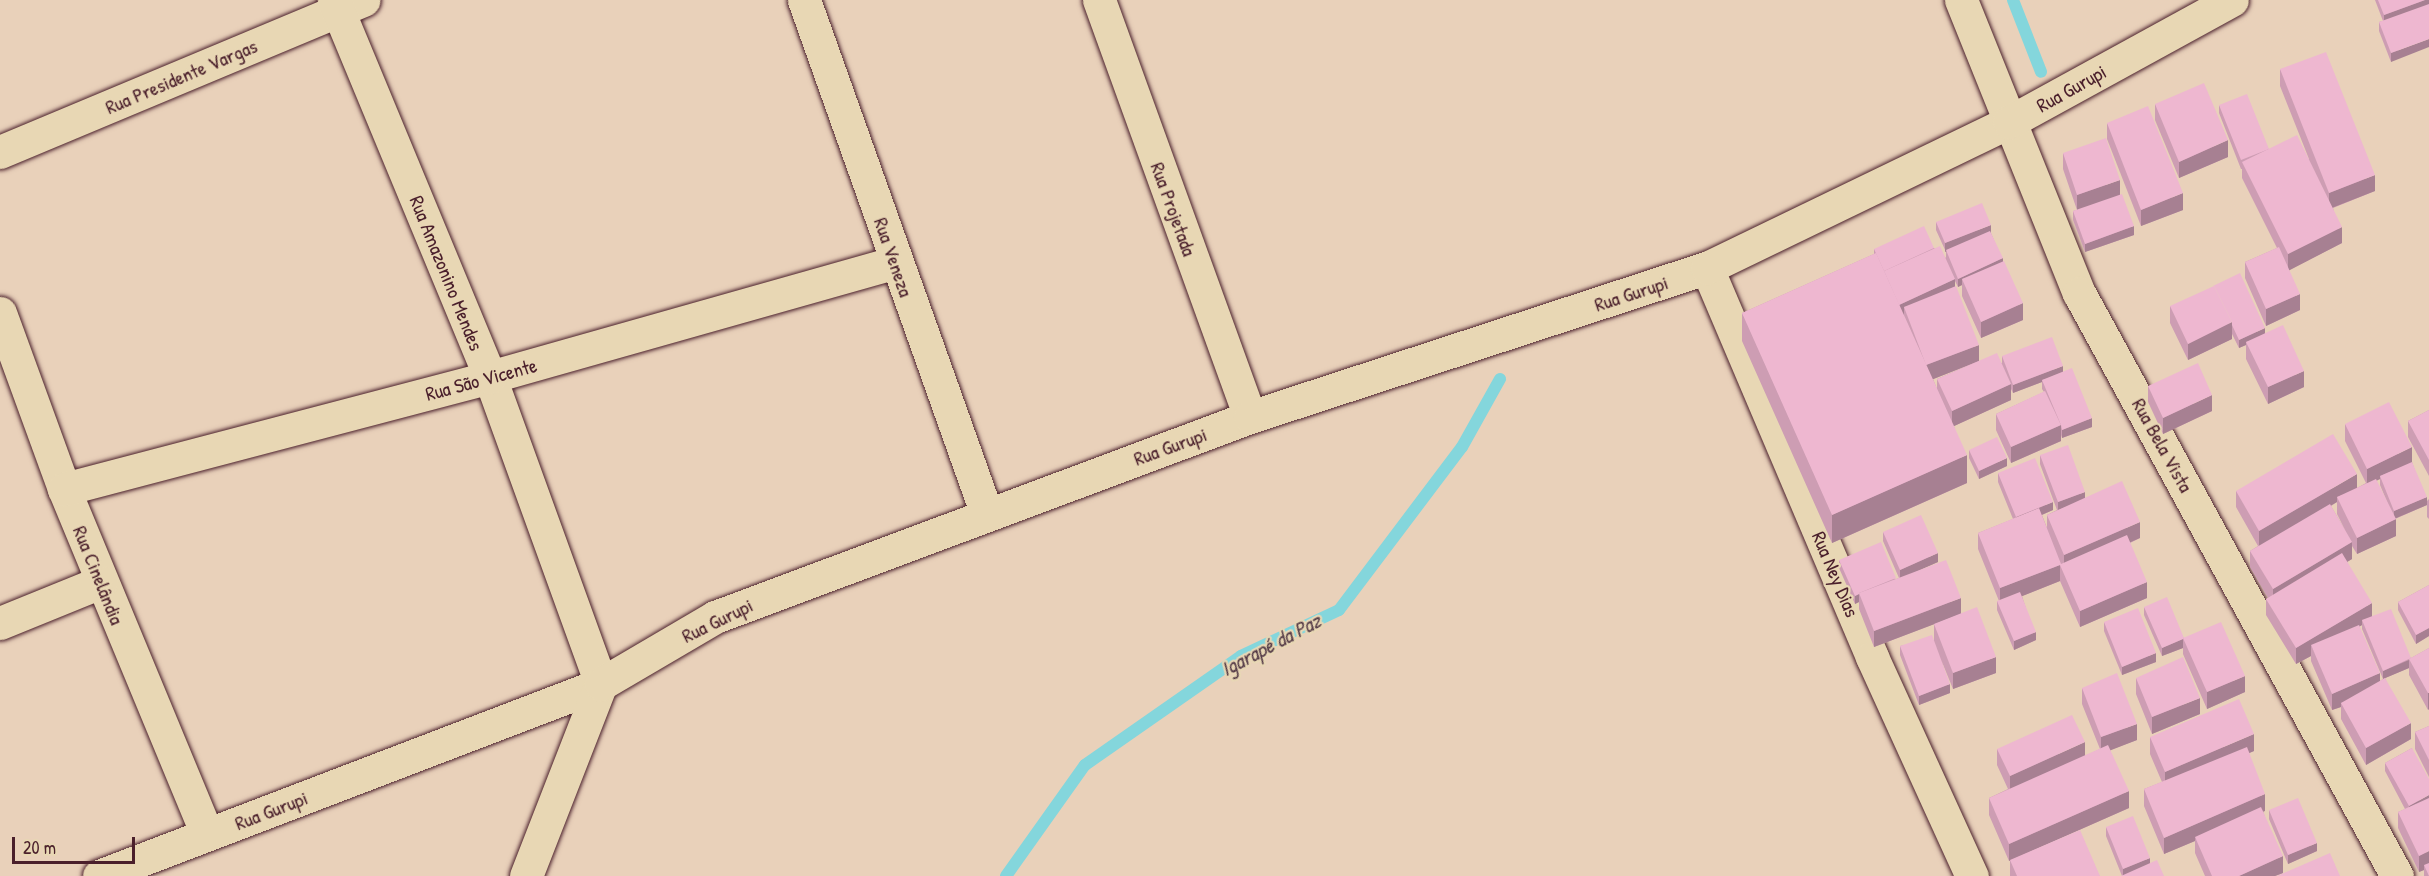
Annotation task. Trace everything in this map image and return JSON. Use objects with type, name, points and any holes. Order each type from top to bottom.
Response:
[{"type":"street","name":"Rua Veneza","points":[[804,0],[986,513]]},
{"type":"street","name":"Rua Projetada","points":[[1099,0],[1250,417]]},
{"type":"street","name":"Rua Bela Vista","points":[[1961,0],[2079,293],[2397,876]]},
{"type":"street","name":"Rua Gurupi","points":[[106,875],[207,834],[601,684],[715,617],[986,513],[1250,417],[1707,268],[2009,122],[2232,0]]},
{"type":"street","name":"Rua Presidente Vargas","points":[[0,152],[345,3]]},
{"type":"street","name":"Rua Amazonino Mendes","points":[[345,3],[490,377],[601,684]]},
{"type":"street","name":"Rua São Vicente","points":[[63,489],[490,377],[896,262]]},
{"type":"street","name":"Rua Ney Dias","points":[[1707,268],[1872,657],[1972,876]]},
{"type":"street","name":"Rua Cinelândia","points":[[0,313],[63,489],[207,834]]},
{"type":"street","points":[[0,623],[101,582]]},
{"type":"street","points":[[526,876],[601,684]]},
{"type":"building","points":[[2378,0],[2425,0],[2384,15]]},
{"type":"building","points":[[2429,4],[2429,39],[2391,53],[2379,22]]},
{"type":"building","points":[[2326,52],[2375,175],[2329,193],[2280,69]]},
{"type":"building","points":[[2204,83],[2228,140],[2179,162],[2155,104]]},
{"type":"building","points":[[2247,94],[2269,149],[2241,160],[2219,105]]},
{"type":"building","points":[[2148,106],[2183,193],[2141,210],[2107,123]]},
{"type":"building","points":[[2297,135],[2342,227],[2288,254],[2242,162]]},
{"type":"building","points":[[2106,138],[2120,180],[2077,195],[2063,153]]},
{"type":"building","points":[[2122,194],[2134,226],[2085,244],[2073,211]]},
{"type":"building","points":[[1982,203],[1991,225],[1945,243],[1936,222]]},
{"type":"building","points":[[1924,226],[1934,248],[1884,271],[1874,249]]},
{"type":"building","points":[[1990,231],[2003,258],[1958,279],[1946,250]]},
{"type":"building","points":[[1940,246],[1955,279],[1899,305],[1884,271]]},
{"type":"building","points":[[2279,247],[2300,294],[2266,309],[2245,262]]},
{"type":"building","points":[[1876,253],[1967,455],[1832,515],[1742,313]]},
{"type":"building","points":[[2004,261],[2023,303],[1981,322],[1962,279]]},
{"type":"building","points":[[2240,273],[2265,328],[2239,340],[2213,286]]},
{"type":"building","points":[[1956,286],[1979,345],[1926,365],[1904,307]]},
{"type":"building","points":[[2214,286],[2232,322],[2188,344],[2170,306]]},
{"type":"building","points":[[2283,325],[2304,371],[2268,387],[2246,342]]},
{"type":"building","points":[[2052,337],[2063,366],[2013,385],[2002,356]]},
{"type":"building","points":[[1997,353],[2011,384],[1952,411],[1937,379]]},
{"type":"building","points":[[2198,363],[2212,395],[2163,418],[2148,386]]},
{"type":"building","points":[[2072,368],[2092,418],[2062,430],[2042,380]]},
{"type":"building","points":[[2045,391],[2061,425],[2011,447],[1996,414]]},
{"type":"building","points":[[2389,402],[2412,447],[2367,469],[2345,424]]},
{"type":"building","points":[[2429,410],[2429,460],[2408,421]]},
{"type":"building","points":[[2333,434],[2357,474],[2259,531],[2236,491]]},
{"type":"building","points":[[1997,437],[2007,458],[1979,471],[1969,450]]},
{"type":"building","points":[[2068,445],[2085,492],[2058,502],[2040,455]]},
{"type":"building","points":[[2035,458],[2053,502],[2016,517],[1998,473]]},
{"type":"building","points":[[2412,462],[2427,497],[2394,511],[2380,476]]},
{"type":"building","points":[[2376,479],[2396,519],[2357,538],[2337,497]]},
{"type":"building","points":[[2122,481],[2140,522],[2064,555],[2047,515]]},
{"type":"building","points":[[2330,504],[2352,542],[2273,589],[2250,551]]},
{"type":"building","points":[[2039,508],[2061,564],[2127,535],[2147,582],[2080,611],[2060,565],[2000,588],[1978,533]]},
{"type":"building","points":[[1921,515],[1938,553],[1900,570],[1883,532]]},
{"type":"building","points":[[1881,542],[1896,578],[1855,596],[1839,560]]},
{"type":"building","points":[[2342,553],[2372,603],[2296,648],[2266,599]]},
{"type":"building","points":[[1946,560],[1961,598],[1874,631],[1859,593]]},
{"type":"building","points":[[2429,585],[2429,628],[2416,635],[2398,602]]},
{"type":"building","points":[[2020,592],[2036,632],[2014,641],[1997,601]]},
{"type":"building","points":[[2167,597],[2184,638],[2162,648],[2144,607]]},
{"type":"building","points":[[1977,607],[1996,657],[1953,673],[1934,624]]},
{"type":"building","points":[[2138,608],[2156,653],[2122,667],[2104,622]]},
{"type":"building","points":[[2391,609],[2411,658],[2383,671],[2362,620]]},
{"type":"building","points":[[2221,622],[2245,676],[2207,692],[2183,638]]},
{"type":"building","points":[[2359,625],[2380,673],[2332,694],[2311,645]]},
{"type":"building","points":[[1932,635],[1950,684],[1919,696],[1900,646]]},
{"type":"building","points":[[2429,648],[2429,693],[2428,693],[2409,659]]},
{"type":"building","points":[[2183,657],[2200,698],[2152,717],[2136,678]]},
{"type":"building","points":[[2117,673],[2137,724],[2101,737],[2082,688]]},
{"type":"building","points":[[2385,678],[2411,723],[2366,748],[2341,703]]},
{"type":"building","points":[[2239,699],[2254,734],[2165,772],[2150,737]]},
{"type":"building","points":[[2072,715],[2085,742],[2010,776],[1997,749]]},
{"type":"building","points":[[2429,726],[2429,760],[2415,732]]},
{"type":"building","points":[[2108,745],[2129,791],[2009,844],[1989,798]]},
{"type":"building","points":[[2247,747],[2265,794],[2164,838],[2144,789]]},
{"type":"building","points":[[2412,748],[2429,779],[2429,795],[2409,806],[2385,763]]},
{"type":"building","points":[[2298,798],[2317,843],[2288,855],[2269,810]]},
{"type":"building","points":[[2429,798],[2429,851],[2419,856],[2398,812]]},
{"type":"building","points":[[2261,807],[2283,856],[2239,876],[2212,876],[2195,837]]},
{"type":"building","points":[[2133,816],[2150,858],[2123,869],[2106,827]]},
{"type":"building","points":[[2080,830],[2100,876],[2017,876],[2010,860]]},
{"type":"building","points":[[2330,853],[2340,876],[2277,876]]},
{"type":"building","points":[[2157,860],[2164,876],[2121,876]]},
{"type":"building","points":[[2429,863],[2429,876],[2424,865]]},
{"type":"waterway","name":"Igarapé da Paz","points":[[2013,0],[2041,72]]},
{"type":"waterway","name":"Igarapé da Paz","points":[[1006,876],[1085,765],[1241,656],[1339,610],[1462,447],[1500,379]]}]
